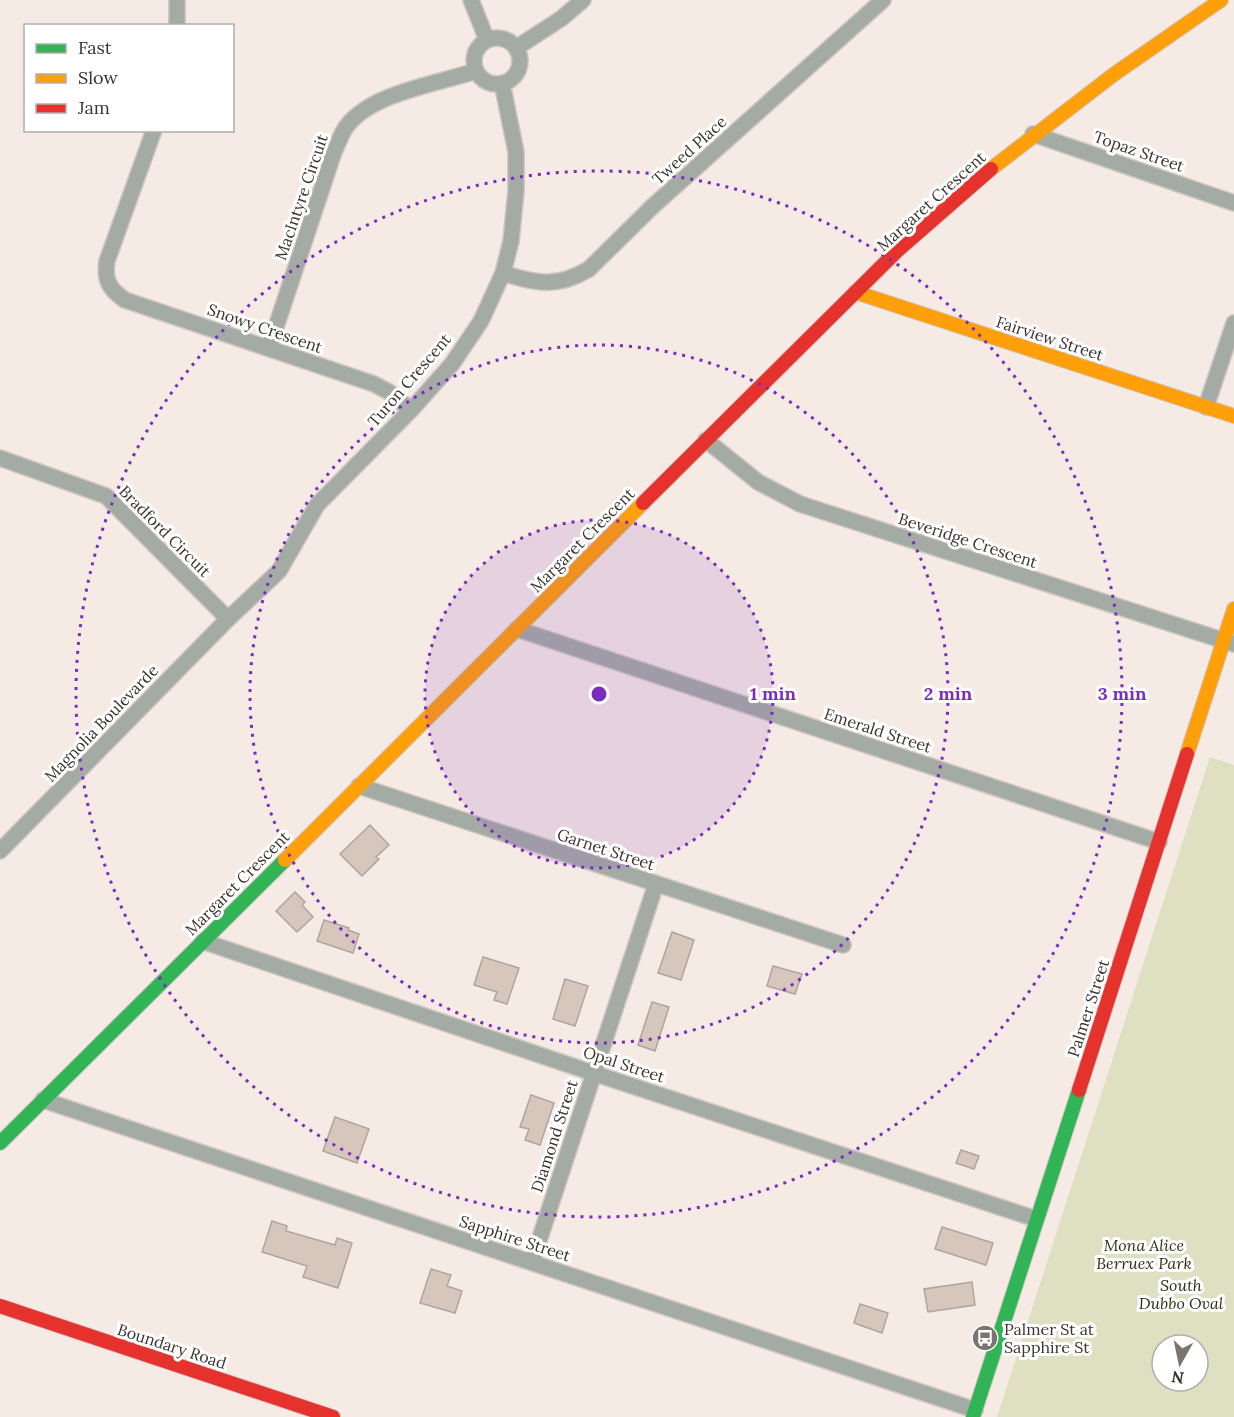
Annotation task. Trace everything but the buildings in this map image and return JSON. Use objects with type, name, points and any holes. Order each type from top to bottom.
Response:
[{"type":"street","points":[[169,0],[176,21]]},
{"type":"street","points":[[176,21],[177,0]]},
{"type":"street","points":[[471,0],[487,40]]},
{"type":"street","points":[[516,48],[562,18],[583,0]]},
{"type":"street","name":"Tweed Place","points":[[503,273],[535,283],[553,283],[576,277],[589,269],[653,206],[883,0]]},
{"type":"street","name":"Margaret Crescent","points":[[0,1143],[855,292],[940,212],[1033,134],[1156,43],[1221,0]]},
{"type":"street","points":[[503,39],[516,48],[519,55],[518,69],[509,81],[487,82],[476,71],[473,59],[475,53],[487,40],[503,39]]},
{"type":"street","name":"MacIntyre Circuit","points":[[269,348],[326,173],[345,128],[364,109],[379,100],[476,71]]},
{"type":"street","name":"Turon Crescent","points":[[228,619],[279,571],[317,505],[411,410],[458,356],[480,321],[503,273],[511,241],[516,191],[516,152],[502,83]]},
{"type":"street","name":"Snowy Crescent","points":[[153,132],[107,261],[102,285],[124,300],[374,384],[389,392],[411,410]]},
{"type":"street","name":"Topaz Street","points":[[1033,134],[1234,203]]},
{"type":"street","name":"Fairview Street","points":[[855,292],[1234,416]]},
{"type":"street","points":[[1206,407],[1234,323]]},
{"type":"street","name":"Beveridge Crescent","points":[[706,440],[758,482],[800,504],[1229,642]]},
{"type":"street","name":"Bradford Circuit","points":[[0,458],[106,496],[228,619]]},
{"type":"street","name":"Palmer Street","points":[[974,1414],[1159,842],[1229,642],[1234,609]]},
{"type":"street","name":"Magnolia Boulevarde","points":[[3,843],[228,619]]},
{"type":"street","name":"Emerald Street","points":[[517,629],[1159,842]]},
{"type":"street","name":"Garnet Street","points":[[359,786],[843,945]]},
{"type":"street","name":"Diamond Street","points":[[532,1262],[656,884]]},
{"type":"street","name":"Opal Street","points":[[202,941],[1036,1219]]},
{"type":"street","name":"Sapphire Street","points":[[43,1100],[532,1262],[974,1414]]},
{"type":"street","name":"Boundary Road","points":[[0,1306],[333,1417]]},
{"type":"green space","name":"Mona Alice Berruex Park","points":[[1210,757],[1234,765],[1234,1417],[997,1417]]},
{"type":"traffic: fast","points":[[0,1143],[285,860]]},
{"type":"traffic: fast","points":[[973,1417],[1079,1090]]},
{"type":"traffic: slow","points":[[991,169],[1113,75],[1221,0]]},
{"type":"traffic: slow","points":[[855,292],[1234,416]]},
{"type":"traffic: slow","points":[[285,860],[643,503]]},
{"type":"traffic: slow","points":[[1187,754],[1234,609]]},
{"type":"traffic: jam","points":[[643,503],[897,251],[991,169]]},
{"type":"traffic: jam","points":[[1079,1090],[1187,754]]},
{"type":"traffic: jam","points":[[0,1306],[333,1417]]},
{"type":"place","name":"Palmer St at Sapphire St","points":[[985,1338]]},
{"type":"park label","name":"South Dubbo Oval","points":[[1181,1294]]}]
